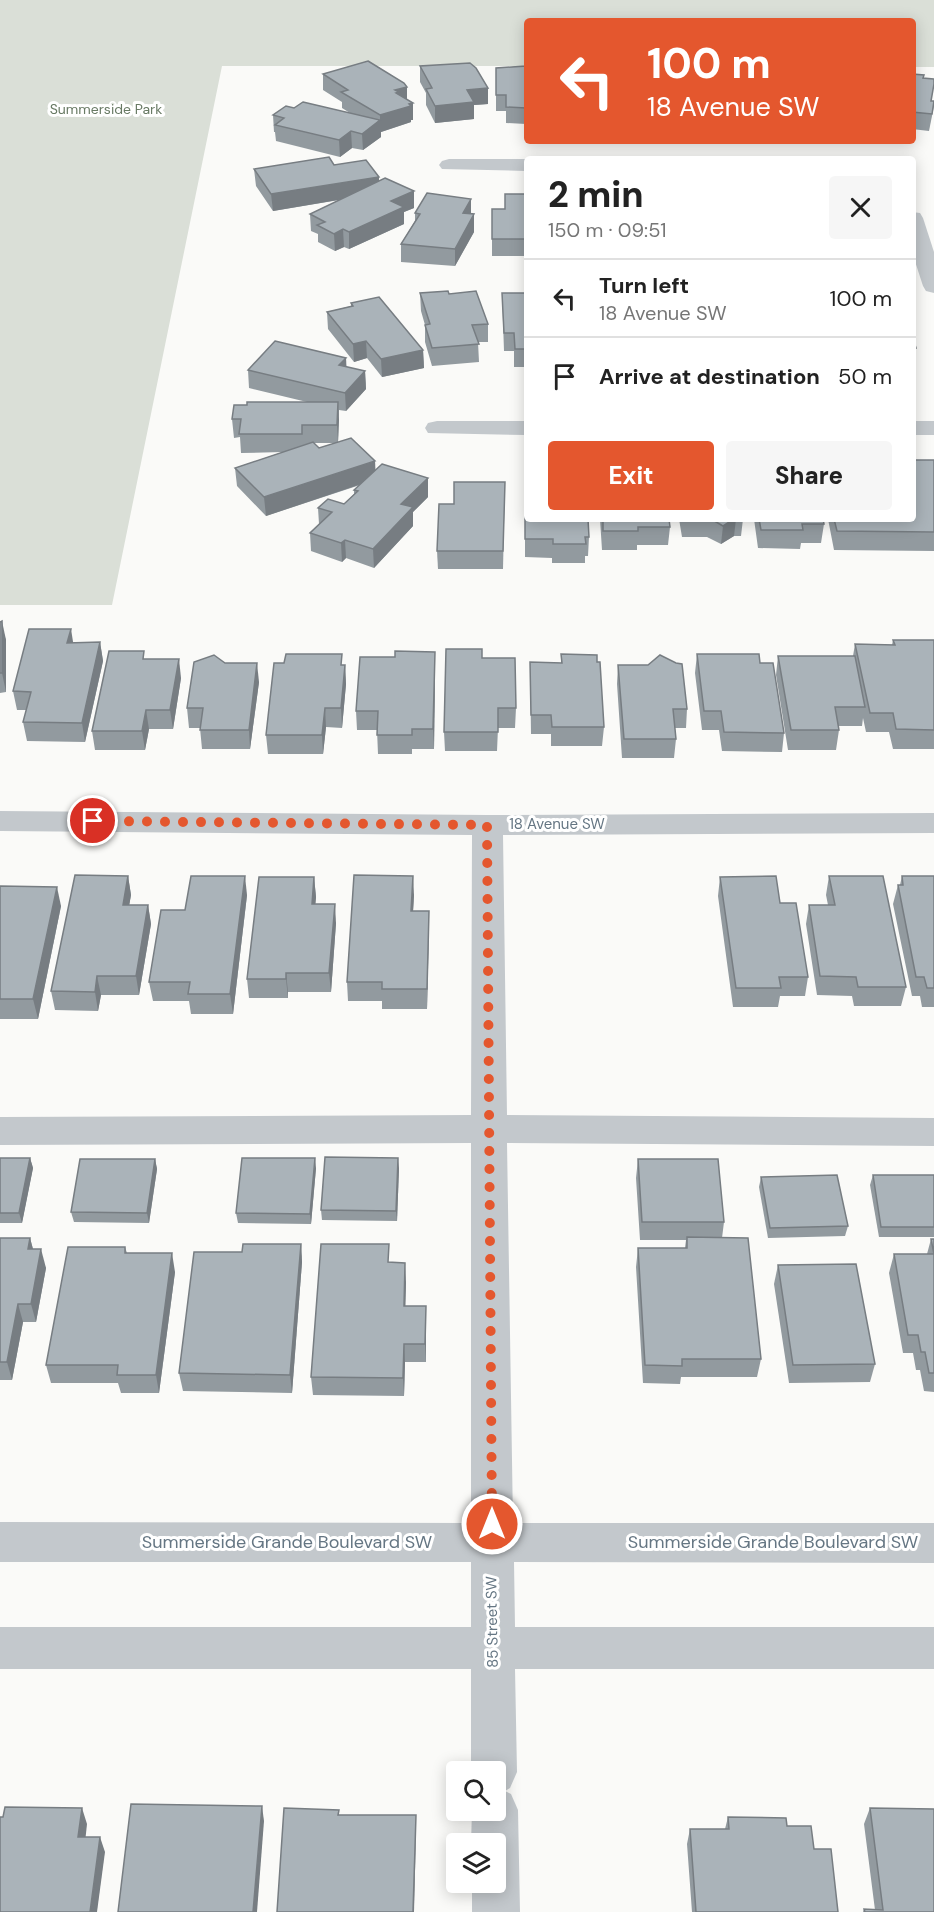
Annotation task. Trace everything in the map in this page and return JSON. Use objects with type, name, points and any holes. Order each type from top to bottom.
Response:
[{"type":"street","points":[[449,165],[524,165]]},
{"type":"street","points":[[916,230],[934,286]]},
{"type":"street","points":[[437,428],[524,428]]},
{"type":"street","points":[[916,428],[934,428]]},
{"type":"street","name":"18 Avenue SW","points":[[0,821],[487,825],[934,823]]},
{"type":"street","name":"85 Street SW","points":[[487,825],[494,1761]]},
{"type":"street","points":[[0,1131],[488,1129],[934,1132]]},
{"type":"street","name":"Summerside Grande Boulevard SW","points":[[0,1542],[934,1543]]},
{"type":"street","points":[[0,1648],[934,1648]]},
{"type":"street","points":[[496,1893],[496,1912]]},
{"type":"green space","name":"Summerside Park","points":[[0,0],[934,0],[934,67],[916,67],[916,18],[524,18],[524,66],[222,66],[112,605],[0,605]]},
{"type":"building","points":[[368,61],[404,83],[407,87],[395,90],[399,92],[396,93],[413,103],[409,104],[411,106],[380,115],[341,92],[348,90],[323,74]]},
{"type":"building","points":[[470,63],[476,68],[488,88],[467,90],[474,102],[435,106],[426,89],[432,88],[420,66]]},
{"type":"building","points":[[524,66],[524,108],[506,107],[506,95],[496,95],[496,68]]},
{"type":"building","points":[[916,74],[934,79],[932,114],[916,112]]},
{"type":"building","points":[[303,102],[380,120],[362,134],[351,131],[339,140],[275,125],[284,118],[273,115],[286,106],[294,108]]},
{"type":"building","points":[[329,157],[334,165],[366,160],[379,177],[271,194],[254,169]]},
{"type":"building","points":[[385,178],[414,191],[391,201],[404,207],[349,232],[343,229],[334,234],[317,225],[325,222],[310,214]]},
{"type":"building","points":[[427,193],[471,199],[463,213],[474,214],[455,249],[401,244],[420,214],[415,213]]},
{"type":"building","points":[[505,194],[524,194],[524,239],[492,239],[492,209],[505,209]]},
{"type":"building","points":[[448,291],[449,294],[476,291],[488,324],[472,325],[479,344],[432,348],[425,325],[430,324],[420,293]]},
{"type":"building","points":[[502,293],[524,293],[524,349],[515,349],[514,333],[504,333]]},
{"type":"building","points":[[379,297],[423,350],[381,359],[366,341],[353,344],[327,312],[353,306],[351,303]]},
{"type":"building","points":[[275,341],[346,358],[339,365],[365,371],[345,393],[248,370]]},
{"type":"building","points":[[247,402],[338,402],[337,425],[302,425],[302,434],[239,434],[241,419],[232,419],[234,405],[247,405]]},
{"type":"building","points":[[351,438],[375,461],[264,497],[235,468],[313,442],[319,448]]},
{"type":"building","points":[[916,460],[934,460],[934,532],[837,531],[835,522],[916,522]]},
{"type":"building","points":[[382,464],[428,478],[401,504],[413,507],[373,549],[345,540],[341,543],[310,533],[332,512],[318,508],[328,499],[344,504],[358,491],[354,490]]},
{"type":"building","points":[[454,482],[505,482],[503,551],[437,551],[439,504],[454,504]]},
{"type":"building","points":[[525,522],[588,522],[589,537],[585,537],[586,544],[553,544],[553,539],[525,539]]},
{"type":"building","points":[[603,522],[669,522],[670,527],[638,527],[638,531],[603,531]]},
{"type":"building","points":[[716,522],[729,522],[723,526]]},
{"type":"building","points":[[760,522],[824,522],[824,524],[802,524],[803,530],[761,530]]},
{"type":"building","points":[[2,621],[2,673],[0,673],[0,622]]},
{"type":"building","points":[[29,629],[71,629],[67,643],[100,642],[82,723],[23,722],[31,692],[13,691]]},
{"type":"building","points":[[893,640],[934,640],[934,730],[896,729],[893,713],[870,713],[855,644],[895,645]]},
{"type":"building","points":[[446,649],[482,649],[482,658],[515,658],[516,708],[498,708],[498,732],[444,732]]},
{"type":"building","points":[[109,651],[144,651],[143,659],[179,659],[170,710],[146,710],[142,731],[92,731]]},
{"type":"building","points":[[395,651],[435,652],[433,729],[412,729],[412,735],[377,735],[378,711],[356,711],[360,657],[395,657]]},
{"type":"building","points":[[286,654],[342,654],[341,665],[345,665],[341,708],[325,708],[322,735],[266,735],[274,663],[284,663]]},
{"type":"building","points":[[561,654],[597,655],[597,662],[600,662],[604,727],[552,727],[551,715],[531,715],[530,662],[562,663]]},
{"type":"building","points":[[697,654],[759,654],[760,663],[773,663],[784,733],[724,732],[721,711],[704,711]]},
{"type":"building","points":[[214,655],[225,663],[257,663],[249,730],[200,730],[203,708],[187,708],[194,662]]},
{"type":"building","points":[[660,655],[682,664],[687,709],[673,709],[676,739],[624,739],[618,665],[648,665]]},
{"type":"building","points":[[778,656],[855,656],[865,707],[835,707],[839,730],[791,730]]},
{"type":"building","points":[[75,875],[128,876],[123,905],[148,905],[136,976],[97,976],[95,992],[51,991]]},
{"type":"building","points":[[354,875],[413,876],[411,911],[429,911],[427,989],[382,989],[382,982],[347,982]]},
{"type":"building","points":[[191,876],[245,876],[230,994],[188,994],[190,982],[149,982],[161,910],[185,910]]},
{"type":"building","points":[[776,876],[780,903],[796,903],[808,977],[779,977],[781,988],[736,988],[720,877]]},
{"type":"building","points":[[829,876],[883,876],[906,987],[858,987],[856,977],[820,976],[809,905],[835,905]]},
{"type":"building","points":[[902,876],[934,876],[934,988],[927,988],[924,977],[916,977],[898,885],[903,885]]},
{"type":"building","points":[[259,877],[314,877],[312,904],[335,904],[329,973],[286,973],[286,979],[247,979]]},
{"type":"building","points":[[0,886],[57,887],[33,999],[0,999]]},
{"type":"building","points":[[325,1157],[398,1158],[396,1211],[321,1210]]},
{"type":"building","points":[[0,1158],[30,1158],[19,1213],[0,1213]]},
{"type":"building","points":[[242,1158],[315,1158],[310,1214],[236,1213]]},
{"type":"building","points":[[80,1159],[155,1159],[147,1213],[71,1212]]},
{"type":"building","points":[[638,1159],[718,1159],[724,1222],[642,1222]]},
{"type":"building","points":[[837,1175],[848,1226],[770,1228],[761,1177]]},
{"type":"building","points":[[873,1175],[934,1175],[934,1227],[881,1227]]},
{"type":"building","points":[[687,1237],[748,1238],[761,1359],[682,1359],[682,1366],[645,1365],[638,1248],[687,1248]]},
{"type":"building","points":[[0,1238],[30,1238],[28,1249],[41,1249],[31,1304],[18,1304],[7,1362],[0,1362]]},
{"type":"building","points":[[243,1244],[301,1244],[290,1375],[179,1373],[194,1252],[242,1252]]},
{"type":"building","points":[[321,1244],[389,1244],[388,1262],[405,1263],[404,1306],[426,1306],[425,1344],[404,1344],[403,1378],[311,1377]]},
{"type":"building","points":[[68,1247],[125,1247],[125,1253],[172,1253],[156,1375],[117,1375],[118,1365],[46,1365]]},
{"type":"building","points":[[894,1254],[934,1254],[934,1373],[929,1373],[925,1352],[921,1352],[918,1335],[908,1335]]},
{"type":"building","points":[[856,1264],[875,1364],[793,1365],[778,1265]]},
{"type":"building","points":[[131,1804],[262,1806],[253,1912],[118,1912]]},
{"type":"building","points":[[5,1807],[82,1808],[78,1837],[100,1837],[90,1912],[0,1912],[0,1817],[3,1817]]},
{"type":"building","points":[[284,1808],[339,1810],[338,1815],[416,1815],[413,1912],[277,1912]]},
{"type":"building","points":[[870,1808],[934,1809],[934,1912],[865,1912],[864,1909],[883,1910]]},
{"type":"building","points":[[728,1817],[786,1818],[787,1826],[811,1826],[814,1849],[831,1849],[838,1912],[696,1912],[690,1829],[729,1829]]},
{"type":"route","points":[[93,821],[487,825],[492,1524]]}]
